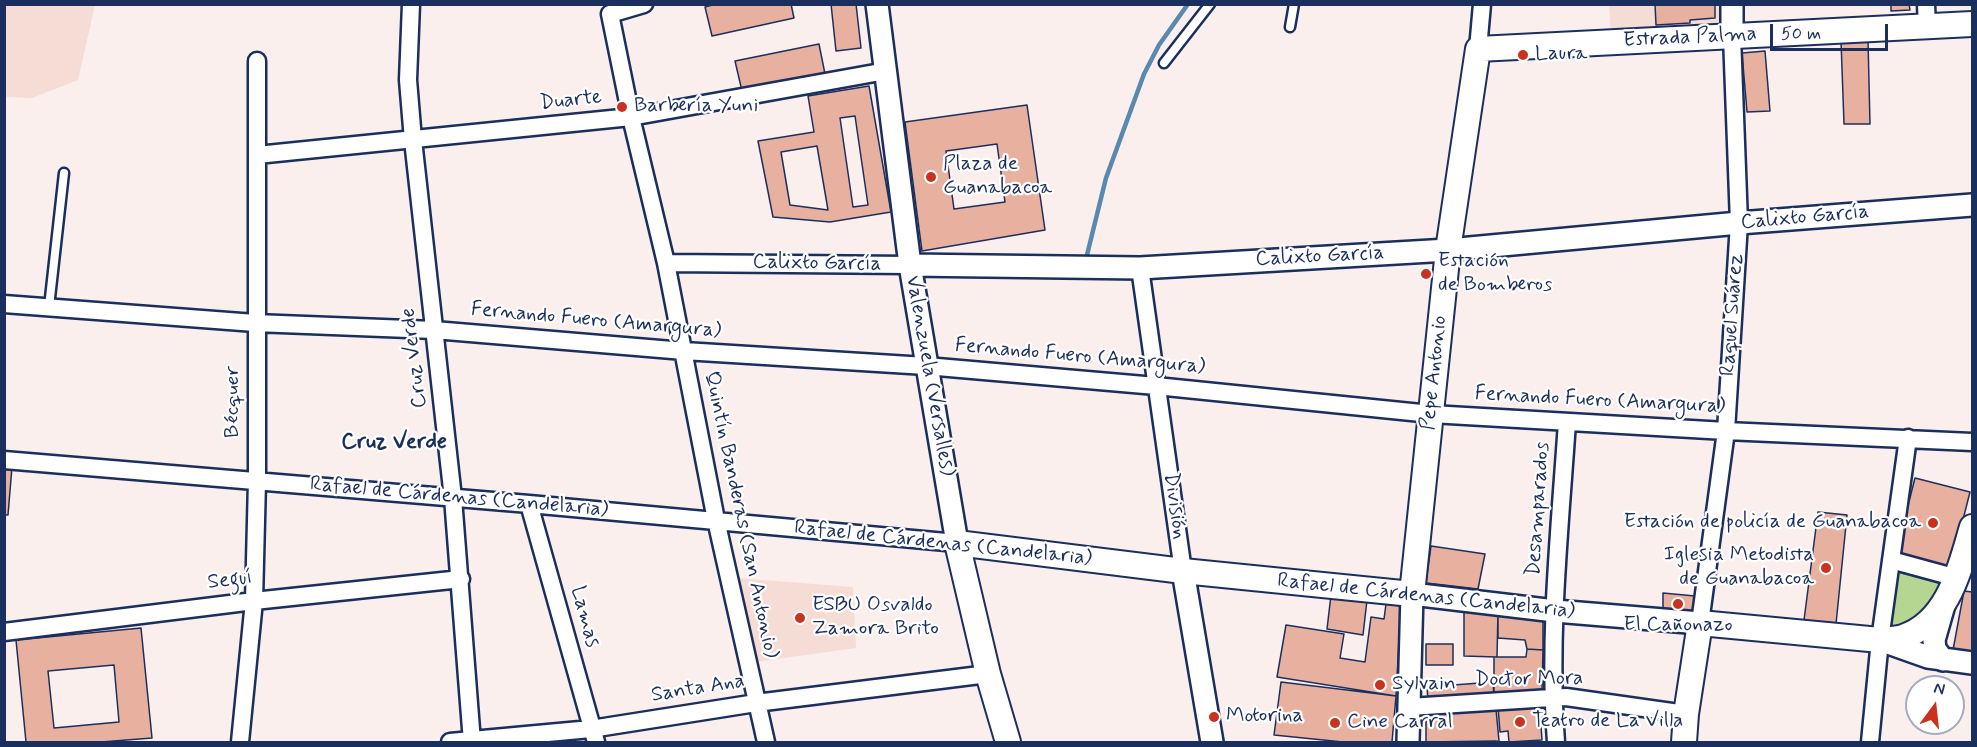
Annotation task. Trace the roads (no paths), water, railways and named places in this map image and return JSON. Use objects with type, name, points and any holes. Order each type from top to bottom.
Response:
[{"type":"main road","name":"Estrada Palma","points":[[1478,49],[1732,36],[1927,16],[1972,24]]},
{"type":"main road","name":"Pepe Antonio","points":[[1412,594],[1448,250],[1478,49]]},
{"type":"main road","name":"Rafael de Cárdenas (Candelaria)","points":[[1700,623],[1880,640],[1903,637],[1931,620],[1945,602],[1957,578],[1972,527]]},
{"type":"main road","name":"Rafael de Cárdenas (Candelaria)","points":[[957,543],[1183,571],[1412,594]]},
{"type":"main road","name":"Valenzuela (Versalles)","points":[[957,543],[988,674],[1008,742]]},
{"type":"main road","points":[[1684,742],[1700,623]]},
{"type":"street","name":"Cruz Verde","points":[[411,4],[408,80],[461,579],[472,741]]},
{"type":"street","name":"Quintín Banderas (San Antonio)","points":[[644,4],[610,14],[631,117],[666,262],[716,520],[766,742]]},
{"type":"street","name":"Valenzuela (Versalles)","points":[[877,4],[910,266],[957,543]]},
{"type":"street","name":"Pepe Antonio","points":[[1478,49],[1482,4]]},
{"type":"street","name":"Raquel Suárez","points":[[1700,623],[1726,431],[1739,223],[1732,4]]},
{"type":"street","name":"Bécquer","points":[[240,742],[254,601],[257,482],[255,323],[257,61]]},
{"type":"street","name":"Duarte","points":[[257,155],[631,117],[886,71]]},
{"type":"street","name":"Calixto García","points":[[666,262],[1140,268],[1448,250],[1739,223],[1972,205]]},
{"type":"street","name":"División","points":[[1140,268],[1183,571],[1212,742]]},
{"type":"street","name":"Fernando Fuero (Amargura)","points":[[4,304],[255,323],[434,330],[684,351],[926,366],[1156,386],[1431,414],[1972,442]]},
{"type":"street","name":"Desamparados","points":[[1556,742],[1553,698],[1555,611],[1567,422]]},
{"type":"street","points":[[1870,742],[1880,640],[1908,438]]},
{"type":"street","name":"Rafael de Cárdenas (Candelaria)","points":[[4,460],[716,520],[957,543]]},
{"type":"street","name":"Lamas","points":[[530,504],[594,736]]},
{"type":"street","points":[[1892,560],[1957,578]]},
{"type":"street","name":"Seguí","points":[[4,632],[254,601],[461,579]]},
{"type":"street","name":"Pepe Antonio","points":[[1408,742],[1412,594]]},
{"type":"street","name":"Rafael de Cárdenas (Candelaria)","points":[[1412,594],[1555,611],[1700,623]]},
{"type":"street","points":[[1944,660],[1935,649],[1934,640],[1945,602]]},
{"type":"street","points":[[1880,640],[1944,660],[1972,663]]},
{"type":"street","name":"Santa Ana","points":[[450,742],[594,736],[756,703],[988,674]]},
{"type":"street","name":"Doctor Mora","points":[[1409,707],[1566,697],[1686,714]]},
{"type":"lane","points":[[1164,63],[1210,4]]},
{"type":"lane","points":[[1290,27],[1294,4]]},
{"type":"lane","points":[[49,307],[64,173]]},
{"type":"waterway","points":[[1087,255],[1106,178],[1144,74],[1159,45],[1188,4]]},
{"type":"place","name":"Laura","points":[[1523,55]]},
{"type":"place","name":"Barbería Yuni","points":[[622,107]]},
{"type":"place","name":"Plaza de Guanabacoa","points":[[931,177]]},
{"type":"place","name":"Estación de Bomberos","points":[[1426,274]]},
{"type":"place","name":"Estación de policía de Guanabacoa","points":[[1933,523]]},
{"type":"place","name":"Iglesia Metodista de Guanabacoa","points":[[1826,568]]},
{"type":"place","name":"El Cañonazo","points":[[1678,604]]},
{"type":"place","name":"ESBU Osvaldo Zamora Brito","points":[[800,618]]},
{"type":"place","name":"Sylvain","points":[[1380,685]]},
{"type":"place","name":"Motorina","points":[[1214,717]]},
{"type":"place","name":"Teatro de La Villa","points":[[1520,722]]},
{"type":"place","name":"Cine Carral","points":[[1335,723]]},
{"type":"district","name":"Cruz Verde","points":[[394,443]]}]
